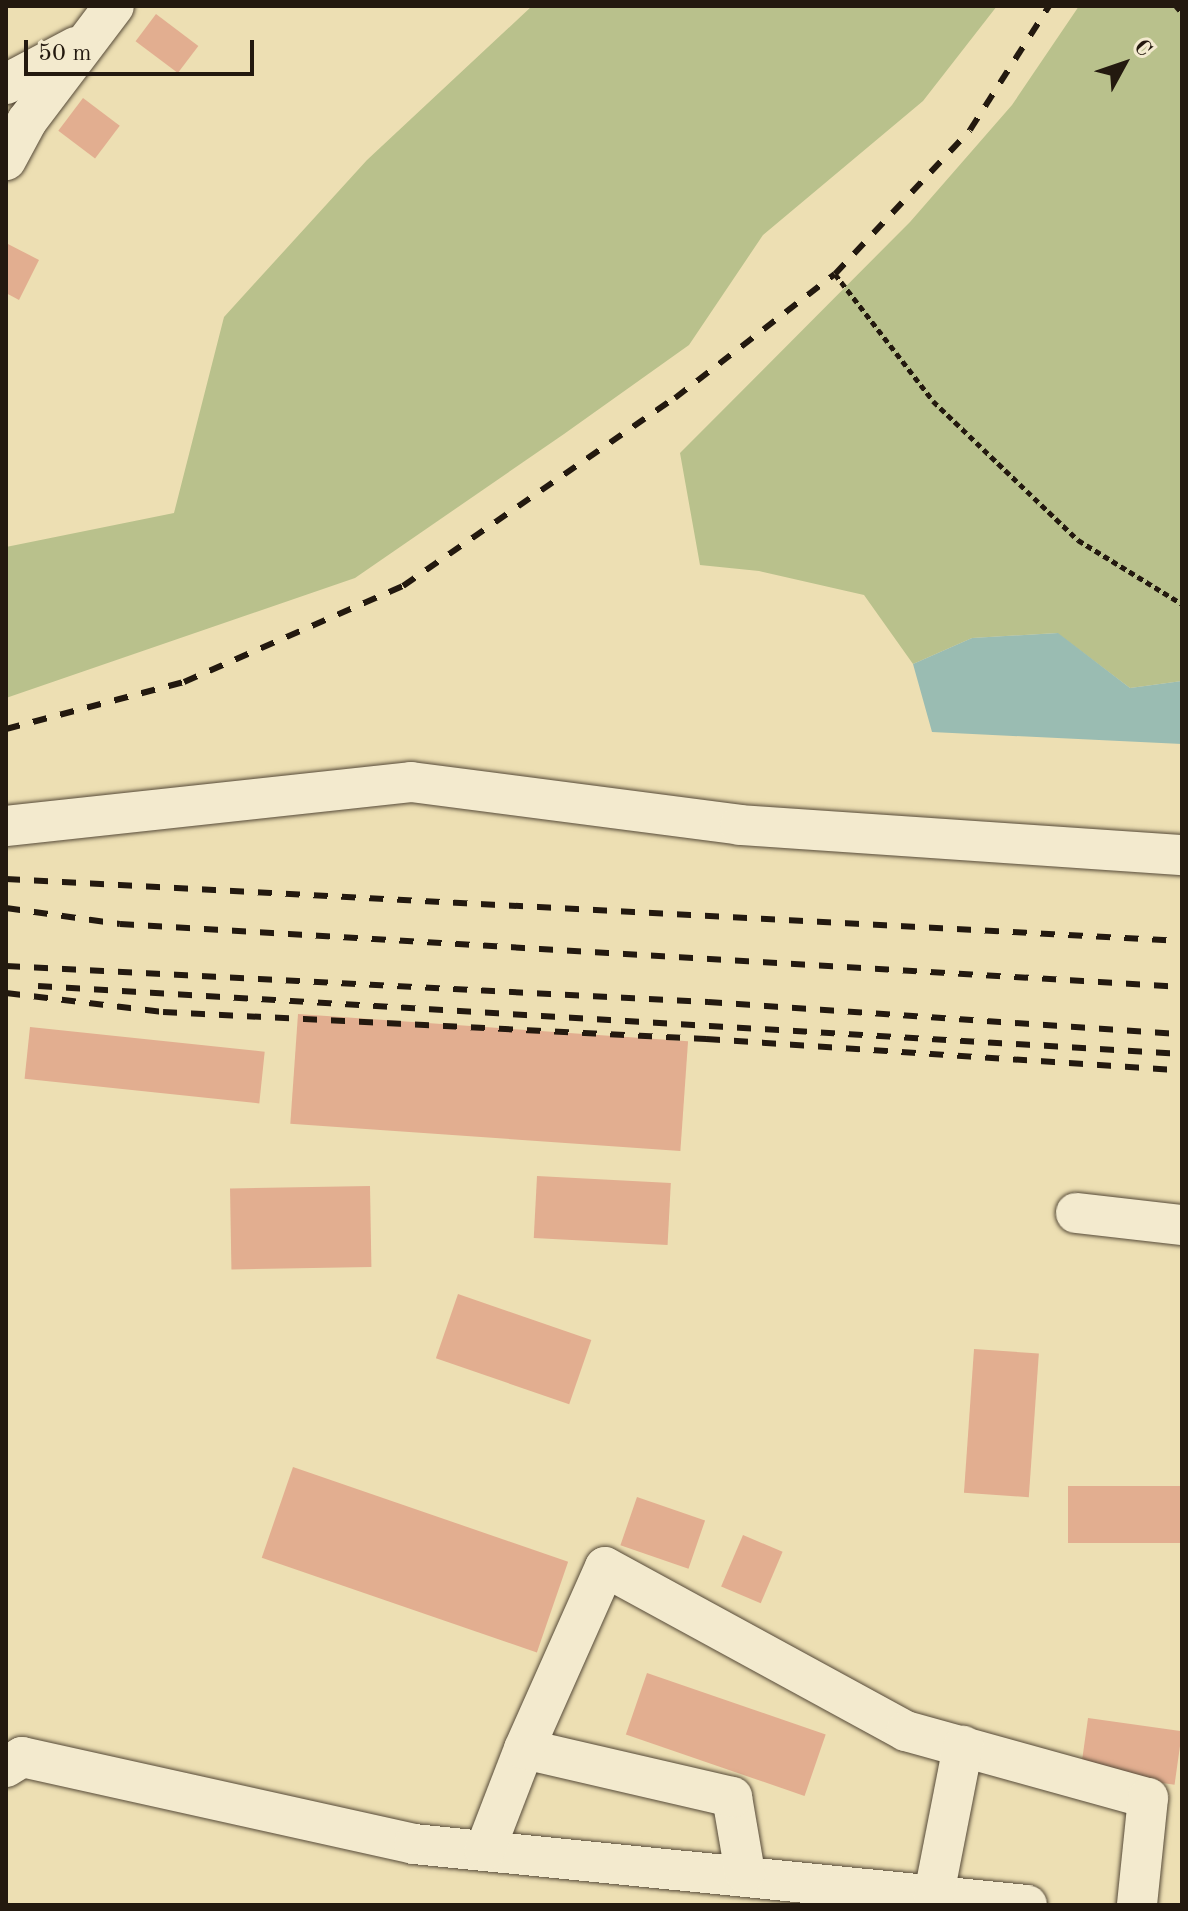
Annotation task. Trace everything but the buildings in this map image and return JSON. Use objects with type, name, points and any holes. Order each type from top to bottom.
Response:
[{"type":"street","points":[[6,160],[27,121],[114,6]]},
{"type":"street","points":[[6,84],[90,39]]},
{"type":"street","points":[[6,826],[411,782],[740,825],[1182,855]]},
{"type":"street","points":[[1076,1213],[1182,1225]]},
{"type":"street","points":[[485,1850],[524,1749],[605,1567],[906,1731],[1148,1798],[1137,1905]]},
{"type":"street","points":[[934,1894],[963,1746]]},
{"type":"street","points":[[524,1749],[732,1797],[745,1873]]},
{"type":"street","points":[[6,1767],[22,1757],[414,1844],[745,1873],[1027,1905]]},
{"type":"path","points":[[1176,6],[1182,13]]},
{"type":"path","points":[[835,274],[933,401],[1078,540],[1182,604]]},
{"type":"green space","points":[[532,6],[997,6],[923,101],[763,235],[689,345],[564,434],[355,578],[6,698],[6,547],[174,513],[224,317],[367,160]]},
{"type":"green space","points":[[1079,6],[1182,6],[1182,681],[1130,688],[1057,633],[972,638],[913,664],[864,595],[759,571],[700,565],[680,453],[910,222],[1012,105]]},
{"type":"water","points":[[1058,633],[1130,688],[1182,681],[1182,744],[932,732],[913,664],[972,638]]},
{"type":"railway","points":[[6,729],[184,682],[403,586],[675,398],[835,274],[970,130],[1049,6]]},
{"type":"railway","points":[[6,879],[1182,941]]},
{"type":"railway","points":[[6,908],[120,924],[1182,987]]},
{"type":"railway","points":[[6,966],[708,1002],[1182,1034]]},
{"type":"railway","points":[[38,986],[1182,1054]]},
{"type":"railway","points":[[6,993],[163,1012],[706,1039],[1182,1071]]}]
